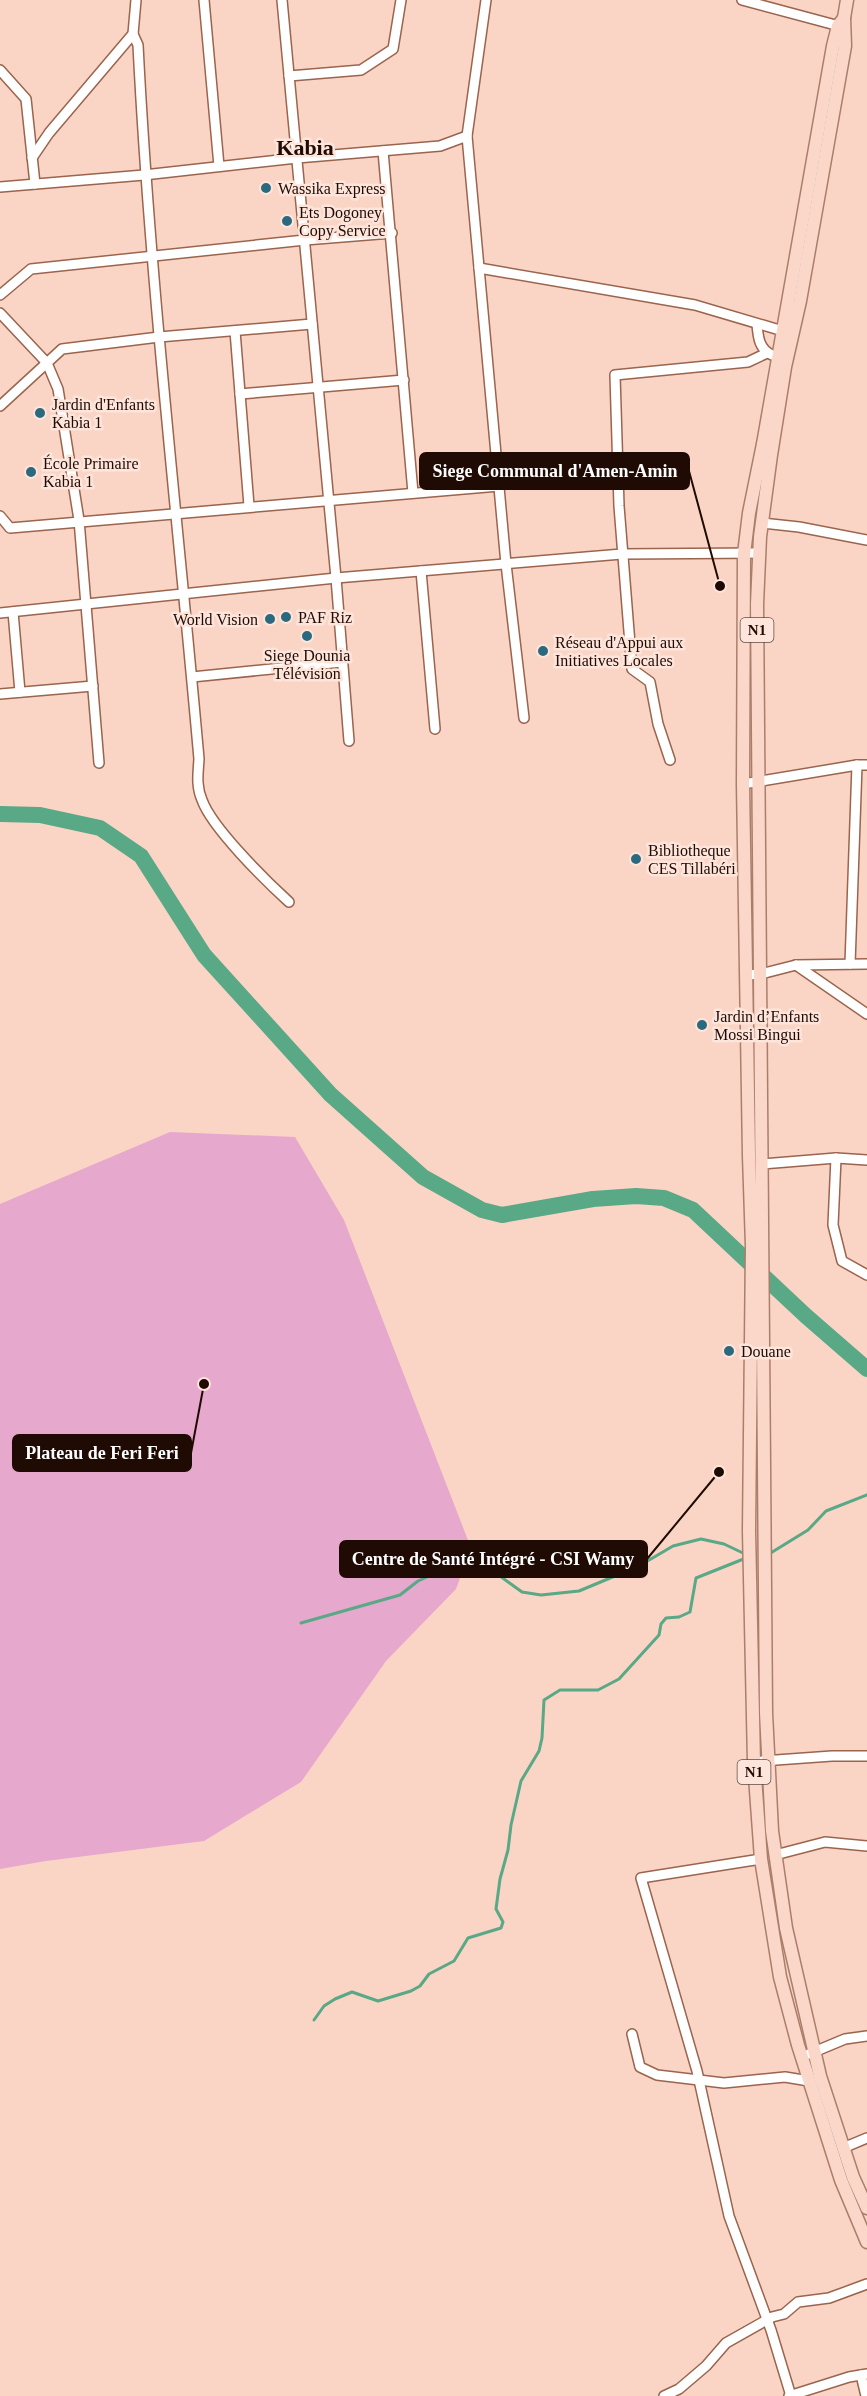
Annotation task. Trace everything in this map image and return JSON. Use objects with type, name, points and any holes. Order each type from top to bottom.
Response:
[{"type":"main road","name":"N1","points":[[847,0],[783,331],[773,355],[744,554],[743,784],[746,975],[757,1248],[763,1292],[749,1531],[754,1763],[761,1859],[780,1977],[801,2056],[841,2180],[867,2242]]},
{"type":"main road","name":"N1","points":[[843,24],[845,46],[800,301],[785,367],[762,523],[757,615],[762,1164],[757,1248],[752,1285],[767,1761],[775,1855],[788,1939],[820,2076],[843,2148],[867,2208]]},
{"type":"street","points":[[136,0],[133,34],[138,45],[144,174],[185,593],[198,759],[197,783],[202,802],[216,824],[289,902]]},
{"type":"street","points":[[204,0],[219,166]]},
{"type":"street","points":[[282,0],[349,741]]},
{"type":"street","points":[[289,76],[361,70],[393,49],[401,0]]},
{"type":"street","points":[[486,0],[467,136],[506,564],[524,718]]},
{"type":"street","points":[[742,0],[843,24]]},
{"type":"street","points":[[32,158],[49,133],[133,34]]},
{"type":"street","points":[[0,70],[26,99],[35,184]]},
{"type":"street","points":[[0,187],[440,146],[467,136]]},
{"type":"street","points":[[383,151],[405,380],[413,493]]},
{"type":"street","points":[[0,294],[31,269],[392,233]]},
{"type":"street","points":[[479,268],[695,305],[783,331]]},
{"type":"street","points":[[0,313],[46,363],[58,389],[79,520],[99,763]]},
{"type":"street","points":[[0,406],[62,349],[159,337],[312,324]]},
{"type":"street","points":[[757,324],[759,342],[773,355]]},
{"type":"street","points":[[235,331],[249,506]]},
{"type":"street","points":[[670,760],[658,724],[650,682],[632,669],[622,554],[615,375],[748,362],[773,355]]},
{"type":"street","points":[[240,394],[405,380]]},
{"type":"street","points":[[0,516],[10,528],[79,520],[499,486]]},
{"type":"street","points":[[762,523],[799,527],[867,540]]},
{"type":"street","points":[[0,613],[336,578],[622,554],[760,553]]},
{"type":"street","points":[[421,571],[435,729]]},
{"type":"street","points":[[13,612],[20,692]]},
{"type":"street","points":[[192,677],[342,662]]},
{"type":"street","points":[[0,694],[93,686]]},
{"type":"street","points":[[743,784],[862,765],[850,964]]},
{"type":"street","points":[[746,975],[796,965],[867,964]]},
{"type":"street","points":[[796,965],[867,1014]]},
{"type":"street","points":[[762,1164],[836,1158],[867,1160]]},
{"type":"street","points":[[836,1158],[833,1225],[842,1261],[867,1275]]},
{"type":"street","points":[[754,1763],[832,1756],[867,1756]]},
{"type":"street","points":[[775,1855],[825,1842],[867,1846]]},
{"type":"street","points":[[761,1859],[641,1878],[699,2080],[729,2216],[767,2320],[790,2396],[849,2376],[864,2374],[866,2396]]},
{"type":"street","points":[[632,2034],[640,2067],[657,2075],[724,2083],[785,2077],[809,2081]]},
{"type":"street","points":[[801,2056],[845,2039],[867,2036]]},
{"type":"street","points":[[843,2148],[867,2138]]},
{"type":"street","points":[[664,2396],[679,2389],[706,2366],[726,2343],[767,2320],[784,2314],[798,2302],[829,2298],[867,2284]]},
{"type":"shaded area","points":[[170,1132],[295,1137],[344,1220],[471,1548],[456,1589],[386,1661],[301,1782],[204,1841],[0,1869],[0,1204]]},
{"type":"waterway","points":[[0,814],[40,815],[100,828],[141,856],[204,955],[331,1095],[423,1177],[482,1210],[502,1215],[593,1199],[636,1196],[664,1198],[693,1210],[806,1316],[867,1369]]},
{"type":"waterway","points":[[769,1554],[808,1530],[826,1511],[867,1495]]},
{"type":"waterway","points":[[301,1623],[400,1595],[418,1581],[445,1569],[489,1568],[522,1592],[541,1595],[579,1591],[639,1566],[673,1546],[701,1539],[724,1544],[745,1554]]},
{"type":"waterway","points":[[314,2020],[324,2006],[352,1992],[378,2001],[411,1991],[420,1986],[429,1974],[454,1961],[468,1938],[501,1928],[503,1922],[496,1909],[500,1879],[521,1781],[539,1751],[544,1700],[560,1690],[598,1690],[619,1679],[659,1635],[661,1624],[666,1618],[679,1617],[690,1612],[696,1578],[746,1558]]},
{"type":"place","name":"Wassika Express","points":[[266,188]]},
{"type":"place","name":"Ets Dogoney Copy Service","points":[[287,221]]},
{"type":"place","name":"Jardin d'Enfants Kabia 1","points":[[40,413]]},
{"type":"place","name":"École Primaire Kabia 1","points":[[31,472]]},
{"type":"place","name":"Siege Communal d'Amen-Amin","points":[[720,586]]},
{"type":"place","name":"PAF Riz","points":[[286,617]]},
{"type":"place","name":"World Vision","points":[[270,619]]},
{"type":"place","name":"Siege Dounia Télévision","points":[[307,636]]},
{"type":"place","name":"Réseau d'Appui aux Initiatives Locales","points":[[543,651]]},
{"type":"place","name":"Bibliotheque CES Tillabéri","points":[[636,859]]},
{"type":"place","name":"Jardin d’Enfants Mossi Bingui","points":[[702,1025]]},
{"type":"place","name":"Douane","points":[[729,1351]]},
{"type":"place","name":"Plateau de Feri Feri","points":[[204,1384]]},
{"type":"place","name":"Centre de Santé Intégré - CSI Wamy","points":[[719,1472]]},
{"type":"district","name":"Kabia","points":[[305,147]]}]
